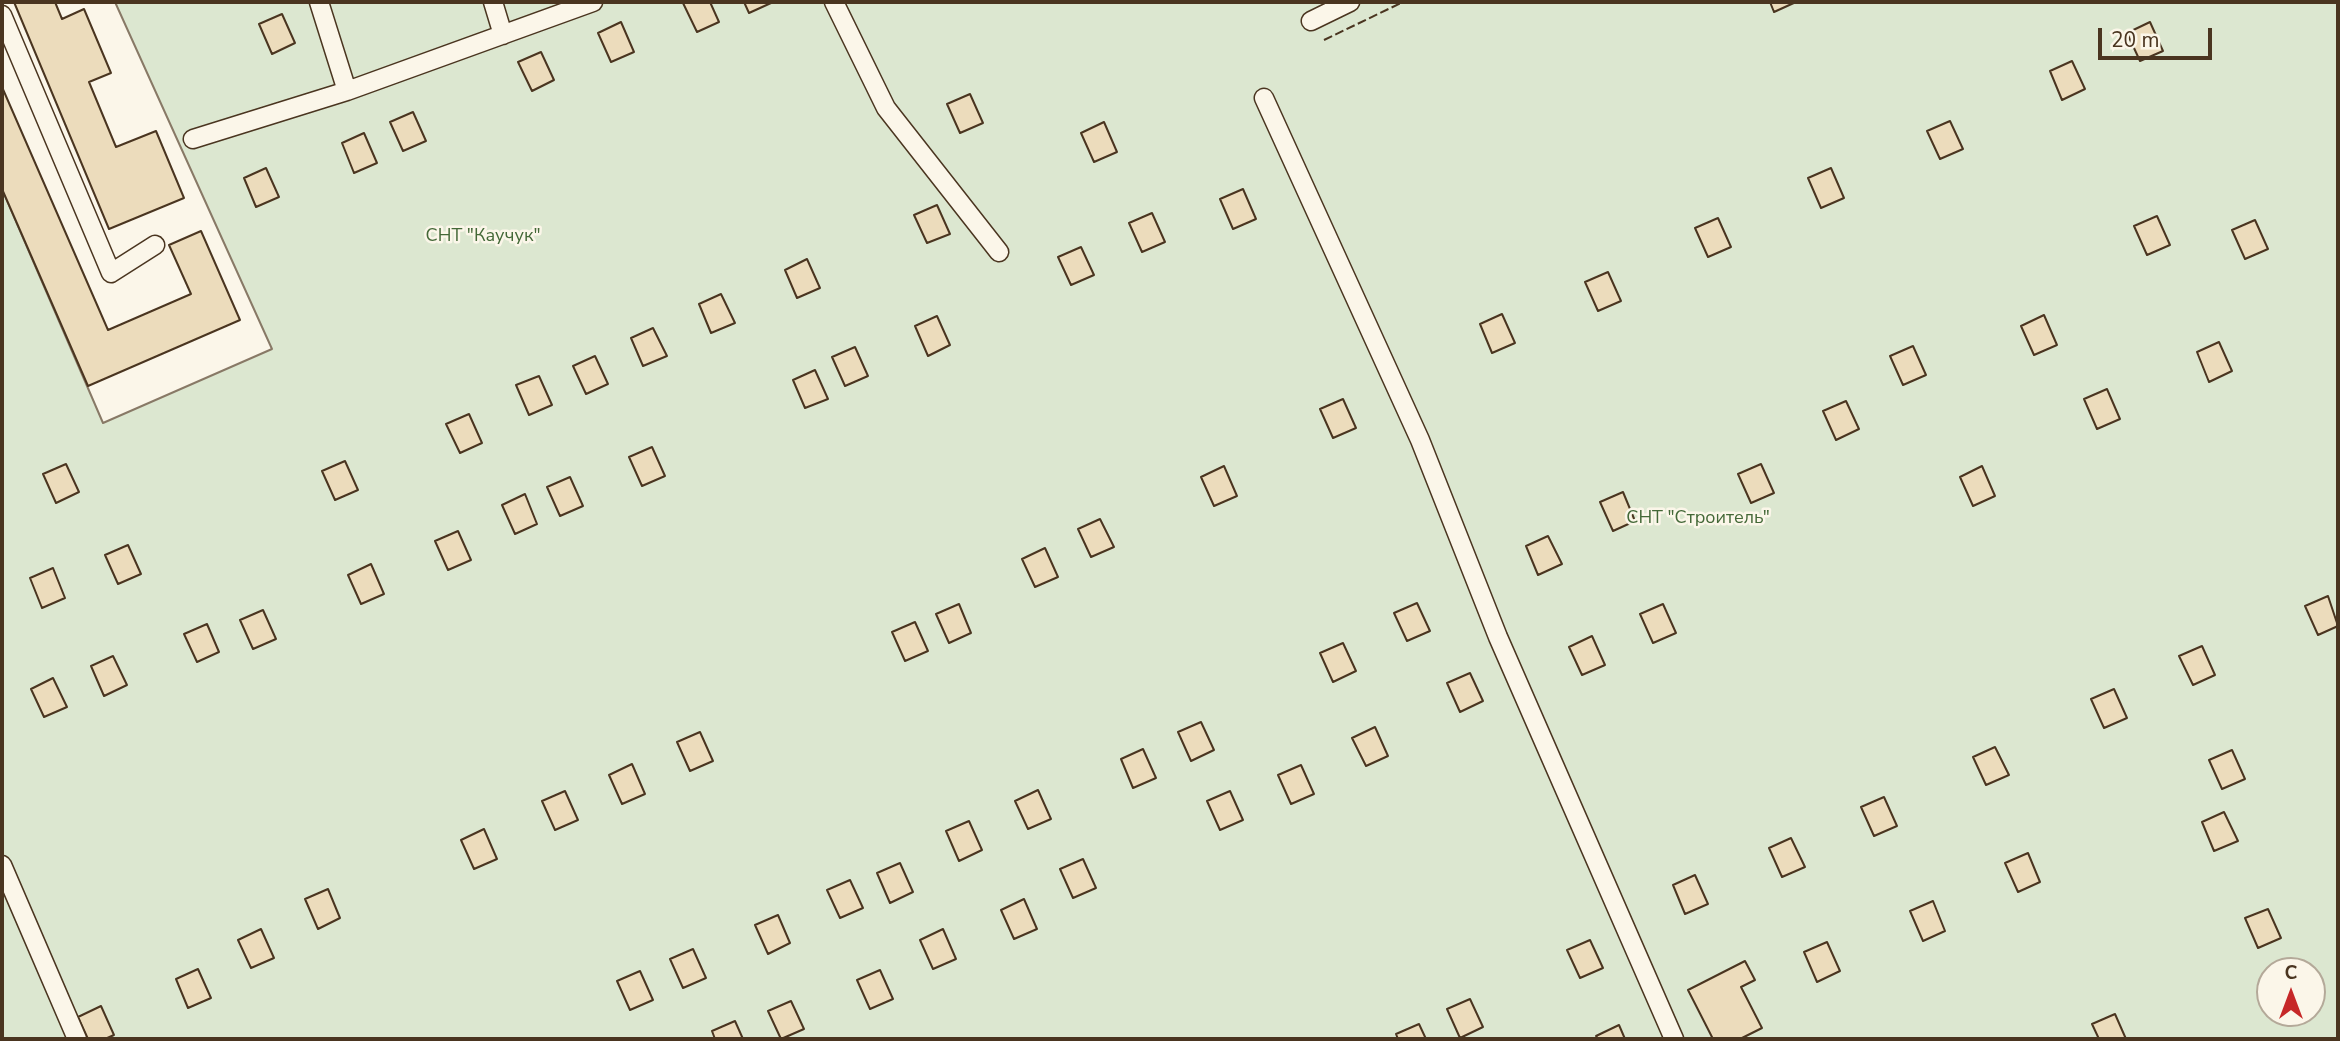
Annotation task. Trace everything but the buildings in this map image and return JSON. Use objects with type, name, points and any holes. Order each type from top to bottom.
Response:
[{"type":"lane","points":[[319,2],[347,91]]},
{"type":"lane","points":[[493,2],[503,34]]},
{"type":"lane","points":[[193,139],[347,91],[593,2]]},
{"type":"lane","points":[[834,2],[886,108],[999,252]]},
{"type":"lane","points":[[1311,20],[1350,2]]},
{"type":"lane","points":[[2,15],[111,273],[155,245]]},
{"type":"lane","points":[[1264,98],[1420,440],[1498,637],[1674,1039]]},
{"type":"lane","points":[[2,865],[77,1039]]},
{"type":"green space","name":"СНТ \"Строитель\"","points":[[115,2],[2338,2],[2338,1039],[2,1039],[2,189],[103,423],[272,349]]},
{"type":"fence","points":[[1324,40],[1403,2]]},
{"type":"park label","name":"СНТ \"Каучук\"","points":[[483,237]]}]
